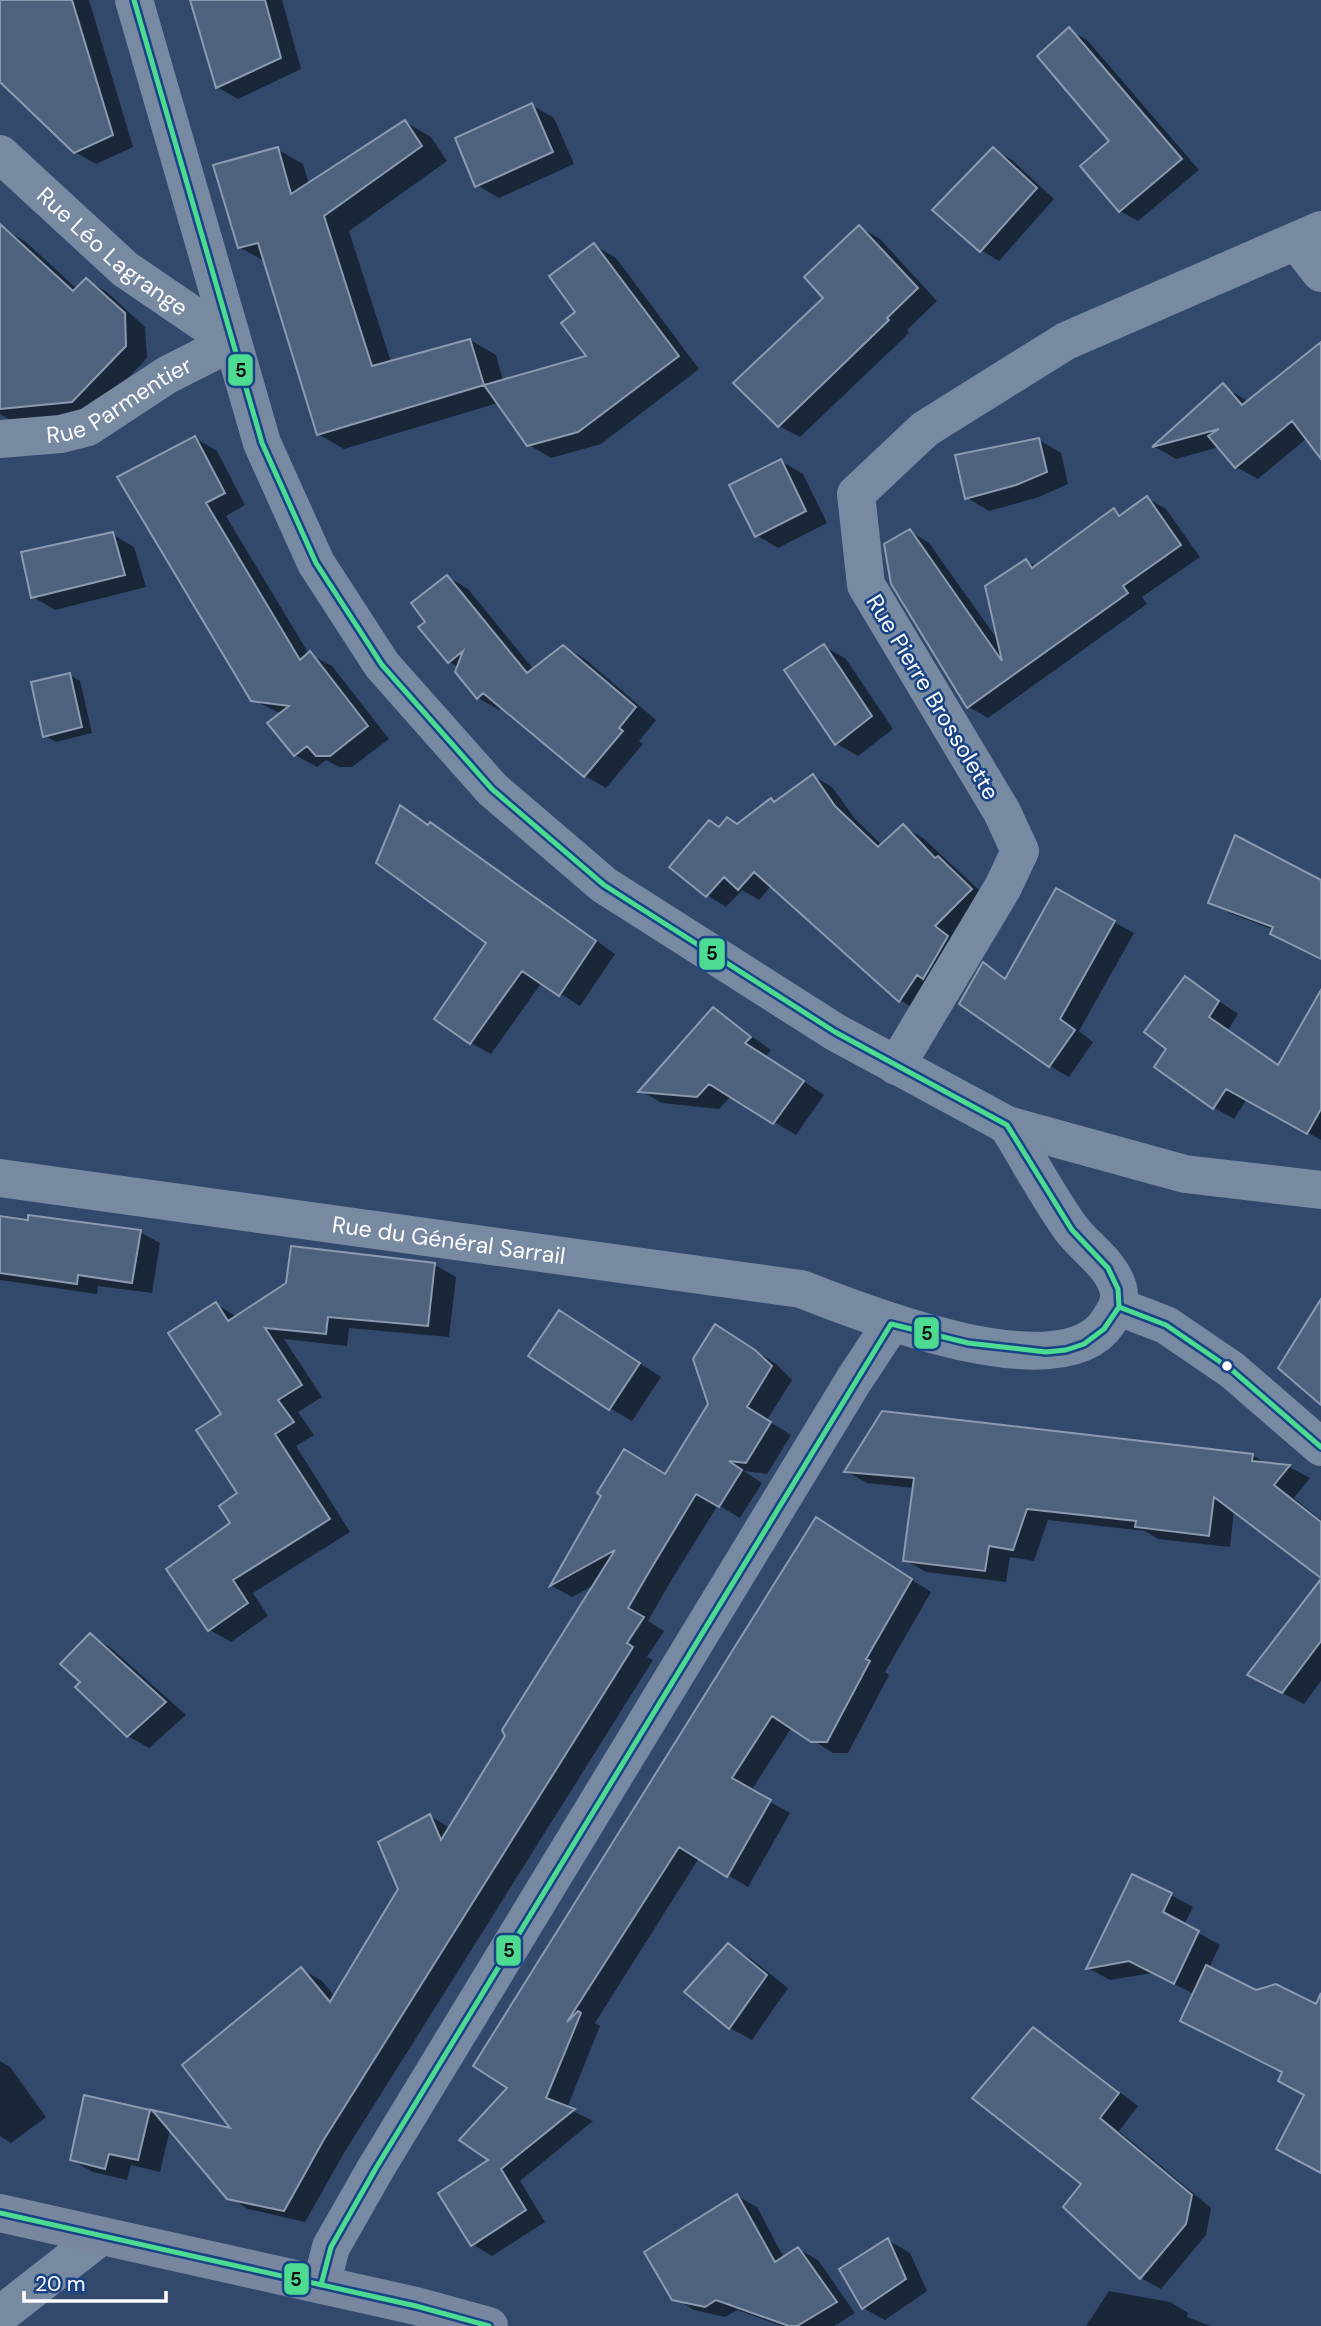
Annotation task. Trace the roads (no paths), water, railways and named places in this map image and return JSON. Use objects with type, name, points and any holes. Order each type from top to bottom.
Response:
[{"type":"main road","points":[[0,2213],[321,2285],[417,2316],[489,2326]]},
{"type":"street","points":[[134,0],[262,443],[316,563],[382,665],[492,789],[604,885],[813,1017],[896,1066],[1007,1125],[1185,1174],[1321,1190]]},
{"type":"street","name":"Rue Léo Lagrange","points":[[0,153],[125,269],[232,342]]},
{"type":"street","points":[[1308,235],[1321,274]]},
{"type":"street","name":"Rue Pierre Brossolette","points":[[896,1066],[1003,887],[1020,851],[1002,812],[866,585],[856,494],[925,429],[1066,341],[1308,235]]},
{"type":"street","name":"Rue Parmentier","points":[[0,439],[61,434],[88,427],[167,374],[232,342]]},
{"type":"street","points":[[1007,1125],[1072,1230],[1108,1268],[1118,1289],[1119,1307],[1166,1325],[1232,1370],[1321,1447]]},
{"type":"street","name":"Rue du Général Sarrail","points":[[0,1178],[801,1289],[891,1324],[968,1343],[1046,1352],[1084,1344],[1104,1329],[1119,1307]]},
{"type":"street","points":[[321,2285],[331,2247],[376,2168],[847,1391],[891,1324]]},
{"type":"street","points":[[0,2315],[101,2236]]}]
